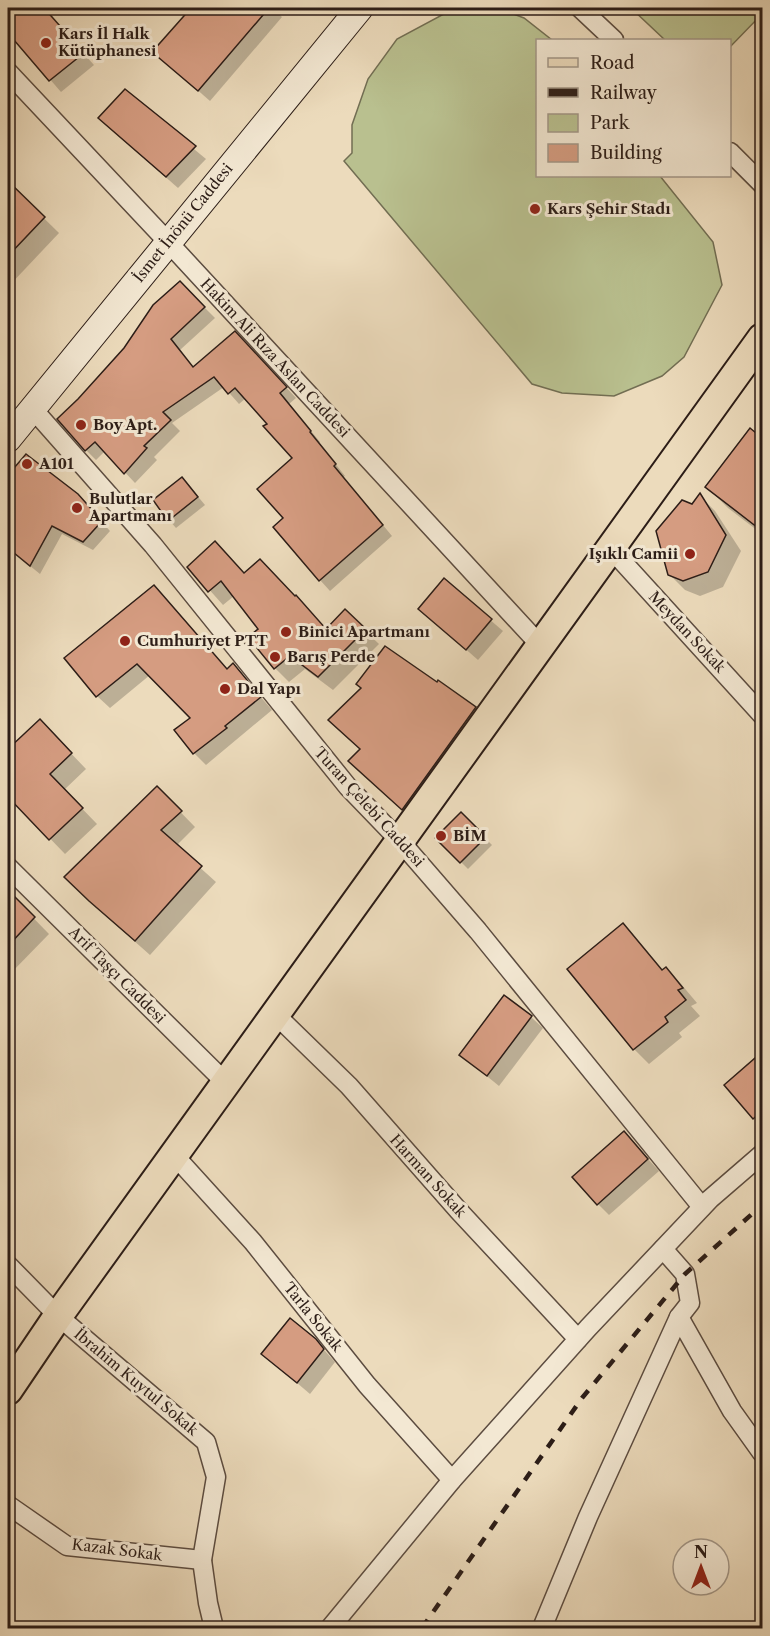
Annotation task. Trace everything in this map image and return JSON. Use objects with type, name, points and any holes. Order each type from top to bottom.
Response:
[{"type":"main road","name":"İsmet İnönü Caddesi","points":[[8,439],[360,8]]},
{"type":"main road","points":[[8,1390],[58,1316],[762,338]]},
{"type":"street","points":[[580,8],[613,39]]},
{"type":"street","name":"Hakim Ali Rıza Aslan Caddesi","points":[[8,72],[541,646]]},
{"type":"street","points":[[731,154],[762,184]]},
{"type":"street","name":"Turan Çelebi Caddesi","points":[[33,408],[153,545],[348,787],[400,841],[478,931],[702,1207]]},
{"type":"street","name":"Meydan Sokak","points":[[611,549],[762,715]]},
{"type":"street","name":"Arif Taşçı Caddesi","points":[[8,867],[226,1083]]},
{"type":"street","name":"Harman Sokak","points":[[276,1015],[349,1086],[458,1210],[578,1339]]},
{"type":"street","points":[[330,1629],[452,1479],[578,1339],[702,1207],[762,1154]]},
{"type":"street","name":"Tarla Sokak","points":[[174,1155],[253,1242],[367,1385],[452,1479]]},
{"type":"street","points":[[542,1629],[588,1517],[679,1317],[690,1303],[686,1274],[663,1249]]},
{"type":"street","name":"İbrahim Kuytul Sokak","points":[[8,1266],[58,1316],[206,1442],[216,1477],[202,1560],[214,1629]]},
{"type":"street","points":[[679,1317],[732,1411],[762,1453]]},
{"type":"street","name":"Kazak Sokak","points":[[8,1505],[67,1546],[202,1560]]},
{"type":"green space","name":"Kars Şehir Stadı","points":[[455,8],[497,8],[524,18],[551,39],[536,39],[536,177],[661,177],[713,242],[722,285],[684,357],[662,376],[614,396],[562,393],[532,384],[344,161],[352,153],[352,125],[368,79],[397,39]]},
{"type":"green space","points":[[631,8],[762,8],[762,14],[731,46],[731,39],[664,39]]},
{"type":"building","name":"Kars İl Halk Kütüphanesi","points":[[14,8],[44,8],[84,53],[49,81],[8,33],[8,13]]},
{"type":"building","points":[[191,8],[269,8],[198,91],[152,52]]},
{"type":"building","points":[[125,89],[196,146],[166,177],[98,118]]},
{"type":"building","points":[[8,181],[45,217],[8,256]]},
{"type":"building","points":[[180,281],[205,307],[171,339],[193,367],[235,331],[287,387],[280,393],[336,464],[334,466],[383,525],[319,581],[273,527],[283,518],[257,489],[292,458],[263,426],[267,424],[235,388],[228,394],[214,377],[163,412],[171,420],[144,446],[147,448],[124,474],[95,442],[85,451],[57,419],[124,348],[153,305]]},
{"type":"building","points":[[750,428],[762,438],[762,531],[705,487]]},
{"type":"building","points":[[26,454],[78,494],[102,521],[83,542],[52,526],[30,566],[8,548],[8,475]]},
{"type":"building","points":[[182,477],[198,497],[168,521],[153,500]]},
{"type":"building","name":"Işıklı Camii","points":[[700,493],[726,535],[708,572],[683,581],[668,575],[656,531],[682,500],[692,504]]},
{"type":"building","points":[[215,541],[244,573],[260,559],[326,629],[345,609],[366,629],[318,677],[290,656],[274,669],[248,637],[258,629],[221,581],[208,592],[187,567]]},
{"type":"building","points":[[444,578],[492,619],[466,650],[418,609]]},
{"type":"building","points":[[154,585],[227,669],[233,663],[261,697],[225,726],[227,728],[193,754],[174,730],[190,718],[137,664],[96,697],[64,658]]},
{"type":"building","points":[[385,646],[476,707],[402,810],[348,761],[360,749],[328,720],[361,688],[356,684]]},
{"type":"building","points":[[40,719],[72,753],[50,774],[83,808],[49,840],[8,797],[8,749]]},
{"type":"building","points":[[157,786],[182,811],[161,830],[202,866],[135,941],[64,877]]},
{"type":"building","points":[[461,812],[486,837],[460,863],[435,838]]},
{"type":"building","points":[[8,890],[35,917],[8,946]]},
{"type":"building","points":[[623,923],[662,970],[666,967],[683,988],[678,990],[686,1000],[665,1017],[668,1022],[633,1050],[567,969]]},
{"type":"building","points":[[504,995],[532,1016],[487,1076],[459,1055]]},
{"type":"building","points":[[762,1052],[762,1111],[753,1119],[724,1085]]},
{"type":"building","points":[[624,1131],[648,1159],[597,1205],[572,1177]]},
{"type":"building","points":[[290,1318],[316,1339],[324,1349],[297,1383],[261,1354]]},
{"type":"railway","points":[[422,1628],[582,1398],[685,1274],[762,1205]]},
{"type":"place","name":"Kars İl Halk Kütüphanesi","points":[[46,43]]},
{"type":"place","name":"Kars Şehir Stadı","points":[[535,209]]},
{"type":"place","name":"Boy Apt.","points":[[81,425]]},
{"type":"place","name":"A101","points":[[27,464]]},
{"type":"place","name":"Bulutlar Apartmanı","points":[[77,508]]},
{"type":"place","name":"Işıklı Camii","points":[[690,554]]},
{"type":"place","name":"Binici Apartmanı","points":[[286,632]]},
{"type":"place","name":"Cumhuriyet PTT","points":[[125,641]]},
{"type":"place","name":"Barış Perde","points":[[275,657]]},
{"type":"place","name":"Dal Yapı","points":[[225,689]]},
{"type":"place","name":"BİM","points":[[441,836]]}]
